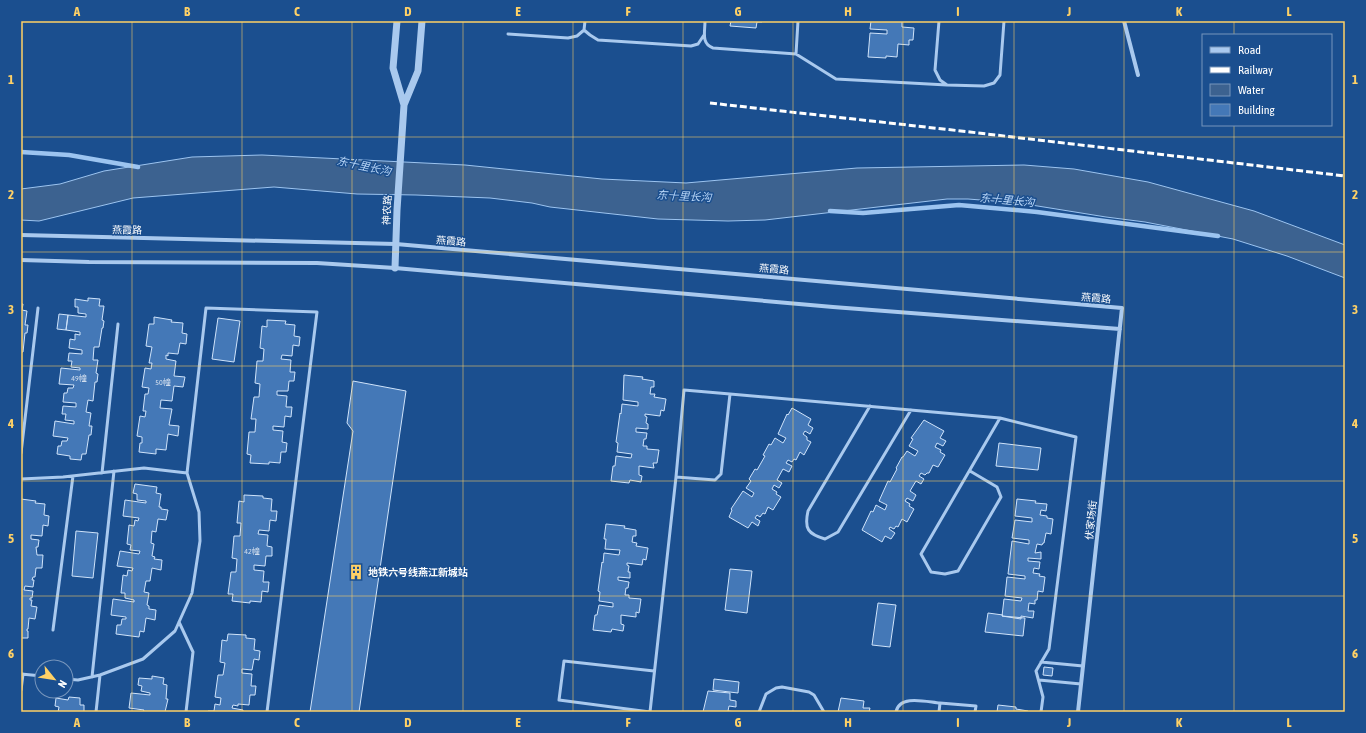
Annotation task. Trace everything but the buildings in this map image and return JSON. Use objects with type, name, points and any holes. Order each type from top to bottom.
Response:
[{"type":"street","name":"神农路","points":[[397,21],[393,68],[404,105]]},
{"type":"street","name":"神农路","points":[[395,268],[397,210],[404,105],[418,71],[422,21]]},
{"type":"street","points":[[1124,21],[1138,75]]},
{"type":"street","name":"燕霞路","points":[[21,235],[396,244],[1122,308],[1120,329]]},
{"type":"street","points":[[21,260],[97,262],[317,263],[395,268],[833,307],[1120,329]]},
{"type":"street","name":"伏家场街","points":[[1078,712],[1120,329]]},
{"type":"lane","points":[[508,34],[568,38],[577,36],[584,30],[585,21]]},
{"type":"lane","points":[[705,21],[704,35],[706,44],[713,48],[796,54],[836,79],[984,86],[994,83],[998,80],[1000,75],[1004,21]]},
{"type":"lane","points":[[796,54],[798,21]]},
{"type":"lane","points":[[939,21],[935,70],[940,80],[947,85]]},
{"type":"lane","points":[[584,30],[598,40],[691,46],[698,44],[704,35]]},
{"type":"lane","points":[[21,453],[38,308]]},
{"type":"lane","points":[[74,680],[100,675],[143,659],[175,631],[192,593],[200,541],[199,512],[187,473],[206,308],[318,312],[267,712]]},
{"type":"lane","points":[[102,473],[118,324]]},
{"type":"lane","points":[[654,671],[564,661],[559,700],[650,712],[684,390],[1000,418],[1076,437],[1049,649],[1036,671],[1043,697],[1041,712]]},
{"type":"lane","points":[[676,477],[715,480],[721,474],[730,394]]},
{"type":"lane","points":[[870,406],[808,511],[806,521],[808,529],[815,536],[825,539],[838,532],[911,410]]},
{"type":"lane","points":[[970,471],[997,487],[1001,497],[958,572],[945,574],[931,572],[921,554],[1000,418]]},
{"type":"lane","points":[[21,479],[73,476],[144,468],[187,473]]},
{"type":"lane","points":[[92,677],[114,471]]},
{"type":"lane","points":[[53,630],[73,476]]},
{"type":"lane","points":[[179,622],[193,652],[186,712]]},
{"type":"lane","points":[[1041,662],[1083,666]]},
{"type":"lane","points":[[21,690],[22,674],[34,675]]},
{"type":"lane","points":[[96,712],[100,675]]},
{"type":"lane","points":[[1039,680],[1081,684]]},
{"type":"lane","points":[[759,712],[766,694],[776,688],[782,687],[809,692],[814,695],[824,712]]},
{"type":"lane","points":[[896,712],[898,704],[906,701],[976,706],[975,712]]},
{"type":"lane","points":[[939,712],[940,703]]},
{"type":"water","points":[[262,155],[465,165],[602,179],[686,183],[857,168],[1024,165],[1074,169],[1148,182],[1254,211],[1345,245],[1345,278],[1287,256],[1233,239],[1145,222],[1019,203],[968,199],[947,199],[765,220],[728,221],[658,219],[550,207],[532,203],[490,198],[357,194],[274,187],[133,198],[39,221],[21,220],[21,189],[60,184],[104,171],[192,157]]},
{"type":"waterway","name":"东十里长沟","points":[[21,152],[69,155],[138,167]]},
{"type":"waterway","name":"东十里长沟","points":[[830,211],[863,213],[959,205],[1037,212],[1218,236]]},
{"type":"railway","points":[[710,103],[1345,176]]},
{"type":"place","name":"地铁六号线燕江新城站","points":[[356,572]]}]
